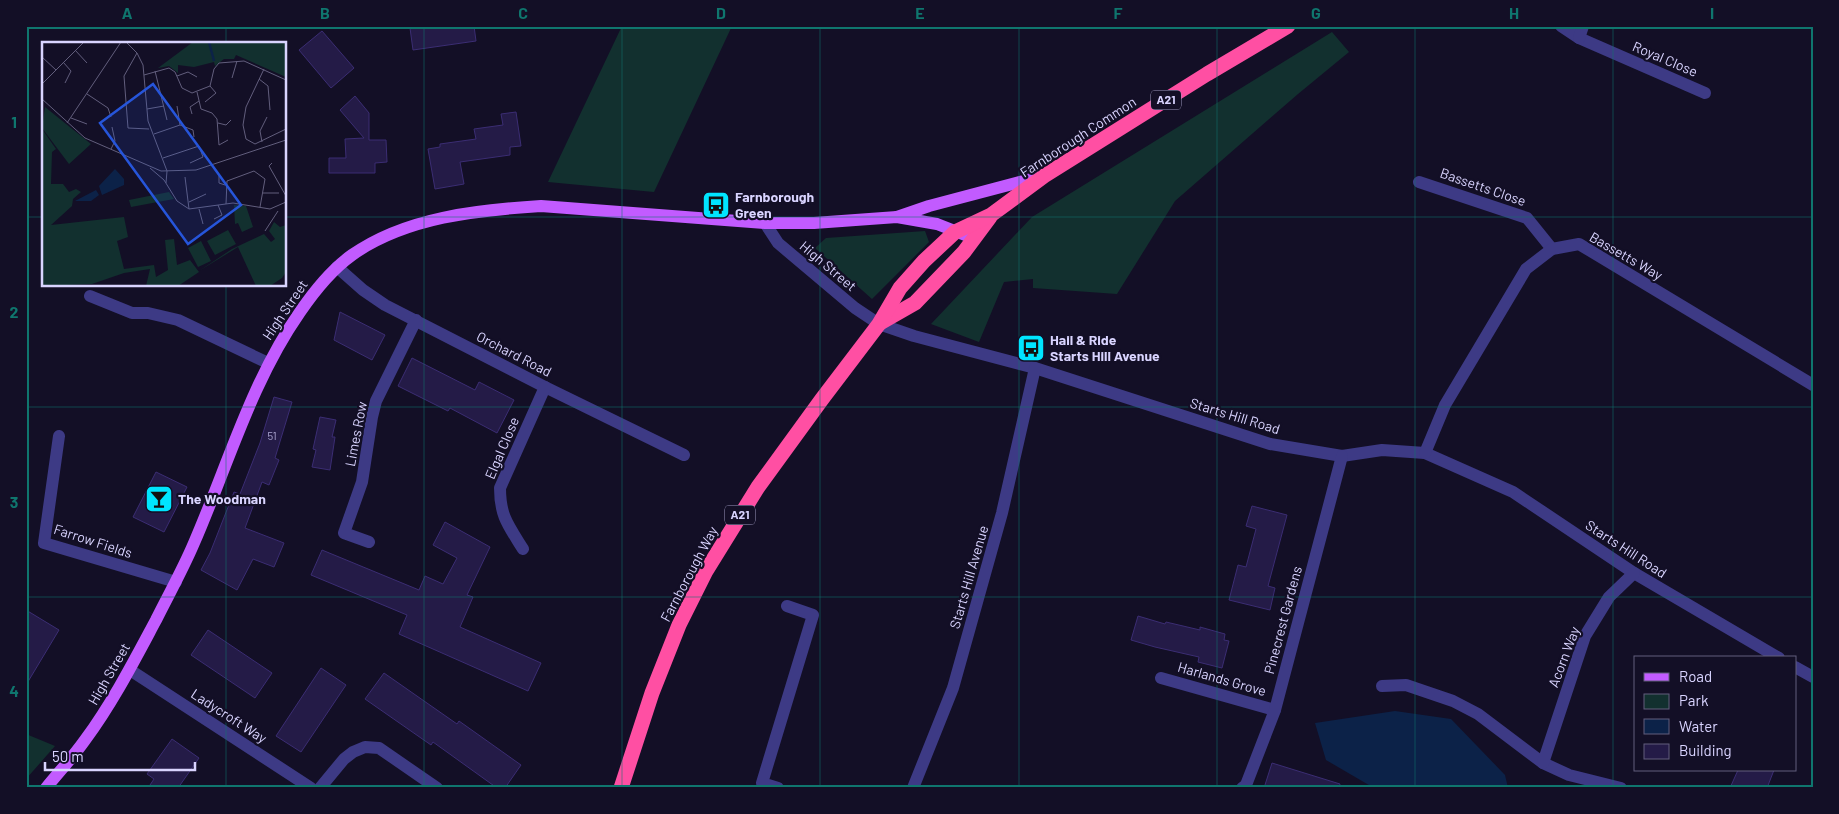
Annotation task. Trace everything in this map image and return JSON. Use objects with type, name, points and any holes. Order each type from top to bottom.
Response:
[{"type":"highway","name":"Farnborough Common","points":[[879,324],[900,288],[924,261],[955,232],[991,215],[1044,176],[1207,74],[1288,26]]},
{"type":"highway","name":"Farnborough Common","points":[[879,324],[915,303],[964,252],[991,215]]},
{"type":"highway","name":"Farnborough Way","points":[[621,788],[656,684],[680,625],[706,571],[739,516],[781,454],[879,324]]},
{"type":"main road","name":"High Street","points":[[897,217],[929,206],[1044,176]]},
{"type":"main road","name":"High Street","points":[[46,788],[85,740],[130,670],[176,582],[254,392],[268,363],[292,323],[316,289],[337,266],[369,245],[401,230],[438,220],[508,208],[541,206],[765,223],[814,223],[897,217],[937,224],[965,235],[979,232]]},
{"type":"street","name":"Royal Close","points":[[1561,26],[1581,32],[1705,93]]},
{"type":"street","name":"Bassetts Close","points":[[1419,182],[1527,218],[1552,249]]},
{"type":"street","name":"High Street","points":[[765,223],[778,243],[855,308],[879,324]]},
{"type":"street","name":"Bassetts Way","points":[[1425,453],[1445,405],[1526,269],[1552,249],[1579,244],[1813,385]]},
{"type":"street","name":"Orchard Road","points":[[337,266],[370,295],[385,305],[545,387],[684,455]]},
{"type":"street","points":[[90,296],[132,313],[148,313],[178,320],[268,363]]},
{"type":"street","name":"Limes Row","points":[[369,542],[344,532],[362,482],[376,401],[416,320]]},
{"type":"street","name":"Starts Hill Road","points":[[879,324],[914,336],[1034,368],[1270,444],[1342,456],[1382,450],[1425,453],[1513,492],[1634,573],[1776,656]]},
{"type":"street","name":"Starts Hill Avenue","points":[[913,788],[953,688],[1002,513],[1034,368]]},
{"type":"street","name":"Elgal Close","points":[[523,548],[505,520],[500,505],[500,488],[545,387]]},
{"type":"street","name":"Farrow Fields","points":[[59,436],[44,543],[176,582]]},
{"type":"street","name":"Pinecrest Gardens","points":[[1246,787],[1275,710],[1342,456]]},
{"type":"street","name":"Acorn Way","points":[[1543,763],[1585,636],[1609,597],[1634,573]]},
{"type":"street","points":[[778,788],[762,783],[813,615],[787,606]]},
{"type":"street","points":[[1796,668],[1813,677]]},
{"type":"street","name":"Ladycroft Way","points":[[130,670],[311,788]]},
{"type":"street","name":"Harlands Grove","points":[[1161,678],[1275,710]]},
{"type":"street","points":[[1382,686],[1406,685],[1453,701],[1478,714],[1543,763],[1569,774],[1621,788]]},
{"type":"street","points":[[320,788],[344,759],[353,752],[365,747],[379,748],[437,788]]},
{"type":"green space","points":[[622,26],[732,26],[654,192],[548,182]]},
{"type":"green space","points":[[1332,32],[1349,52],[1175,201],[1117,294],[1033,288],[1033,279],[1004,282],[979,342],[931,324],[1032,217]]},
{"type":"green space","points":[[925,231],[929,242],[872,299],[815,248],[826,238]]},
{"type":"green space","points":[[26,734],[55,746],[26,779]]},
{"type":"water","points":[[1395,711],[1451,719],[1505,775],[1508,788],[1374,788],[1326,760],[1315,723]]},
{"type":"building","points":[[419,26],[474,26],[476,41],[413,50],[410,28]]},
{"type":"building","points":[[322,31],[354,68],[331,88],[299,50]]},
{"type":"building","points":[[355,96],[369,113],[369,140],[386,140],[387,162],[375,163],[375,173],[329,173],[329,158],[346,158],[345,139],[364,138],[340,110]]},
{"type":"building","points":[[516,112],[521,146],[510,147],[510,155],[460,162],[464,184],[435,189],[428,149],[440,147],[440,144],[476,139],[474,129],[503,125],[501,114]]},
{"type":"building","points":[[340,312],[385,335],[372,360],[334,340]]},
{"type":"building","points":[[412,358],[475,390],[479,382],[514,400],[497,433],[450,408],[448,411],[398,386]]},
{"type":"building","points":[[274,397],[292,402],[275,458],[279,460],[269,485],[262,482],[245,528],[284,543],[274,567],[253,559],[237,590],[201,570],[210,553],[234,492],[240,494],[260,443]]},
{"type":"building","points":[[320,417],[336,420],[332,437],[335,437],[330,470],[312,467],[316,450],[313,449]]},
{"type":"building","points":[[156,472],[187,487],[164,532],[133,517]]},
{"type":"building","points":[[1252,506],[1287,515],[1268,586],[1275,588],[1270,610],[1229,600],[1238,565],[1246,567],[1256,529],[1246,526]]},
{"type":"building","points":[[445,522],[490,547],[467,595],[473,597],[460,627],[541,663],[528,691],[399,634],[407,615],[311,575],[322,550],[419,590],[425,576],[443,584],[457,558],[433,545]]},
{"type":"building","points":[[26,610],[59,630],[26,685]]},
{"type":"building","points":[[1138,616],[1165,624],[1166,622],[1200,630],[1200,627],[1225,634],[1224,640],[1229,641],[1222,668],[1198,662],[1199,657],[1131,640]]},
{"type":"building","points":[[208,630],[272,673],[255,698],[191,655]]},
{"type":"building","points":[[321,668],[346,685],[301,752],[276,736]]},
{"type":"building","points":[[384,673],[457,724],[459,721],[521,765],[505,788],[497,788],[433,742],[431,745],[365,699]]},
{"type":"building","points":[[172,739],[199,758],[178,788],[148,788],[154,779],[147,774]]},
{"type":"building","points":[[1272,763],[1340,784],[1339,788],[1264,788]]},
{"type":"building","points":[[1737,772],[1773,772],[1767,788],[1730,788]]},
{"type":"place","name":"Farnborough Green","points":[[716,205]]},
{"type":"place","name":"Hail & Ride Starts Hill Avenue","points":[[1031,348]]},
{"type":"place","name":"The Woodman","points":[[159,499]]}]
